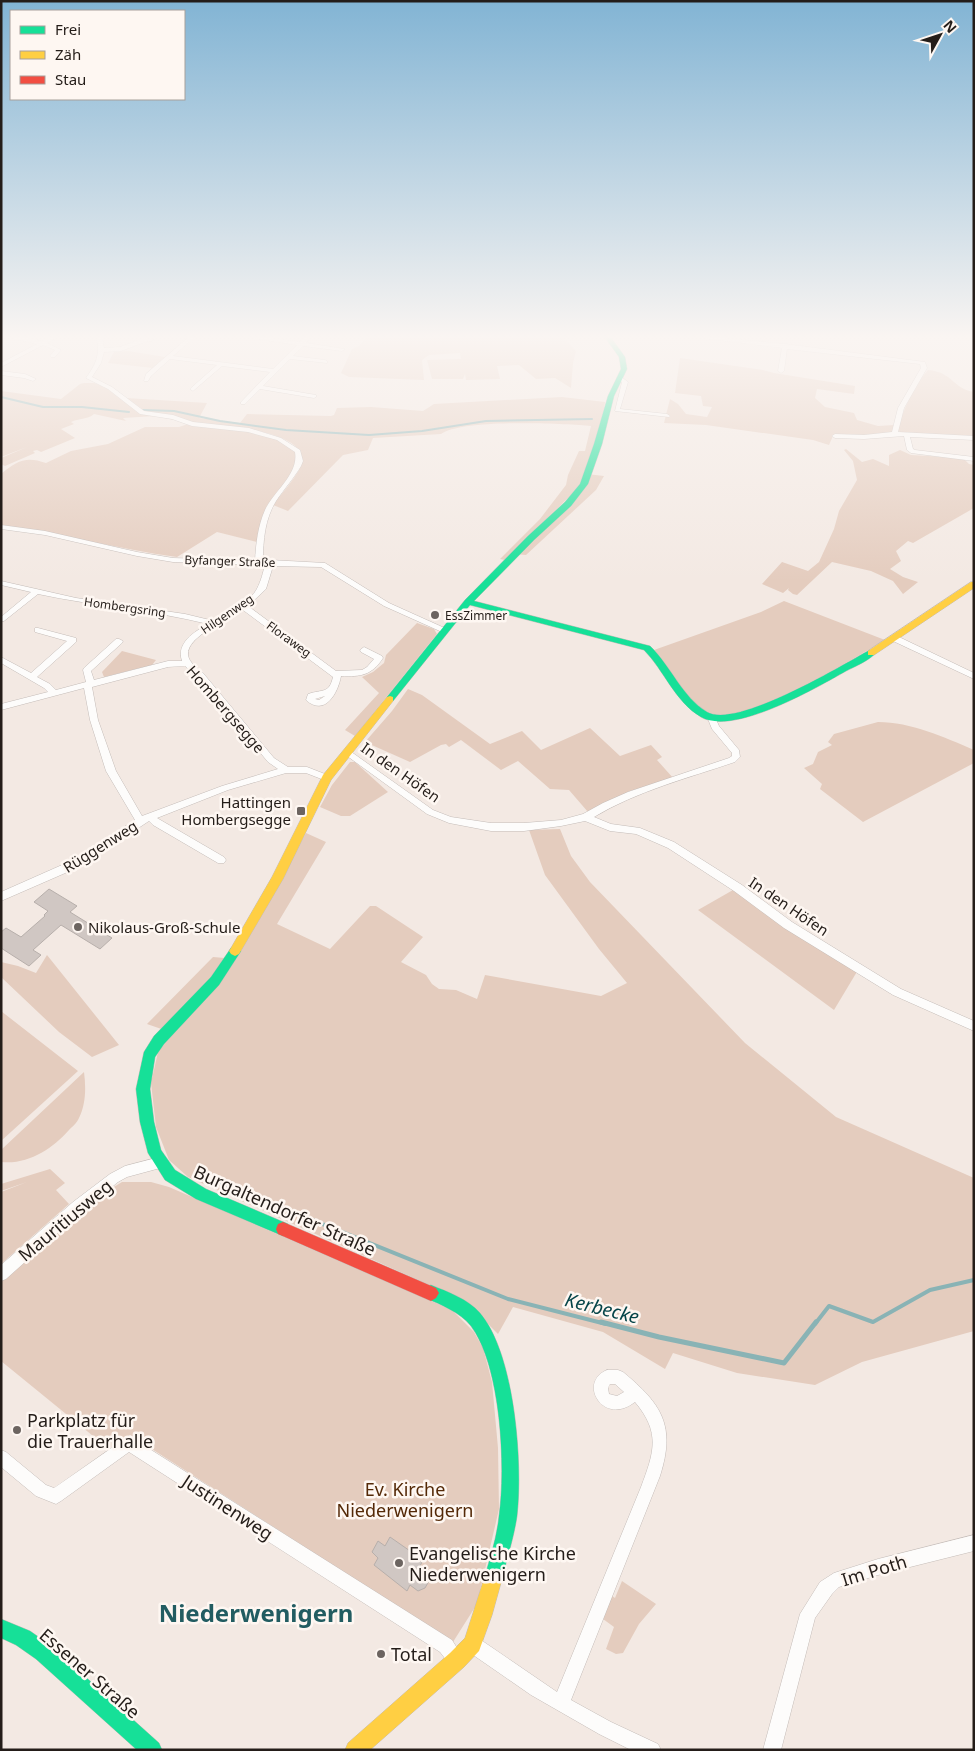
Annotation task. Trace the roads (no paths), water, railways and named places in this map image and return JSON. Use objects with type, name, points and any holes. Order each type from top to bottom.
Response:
[{"type":"main road","name":"Burgaltendorfer Straße","points":[[355,1750],[457,1660],[472,1644],[484,1615],[510,1508],[510,1461],[499,1368],[491,1344],[481,1326],[461,1307],[188,1188],[170,1175],[160,1163],[151,1142],[144,1100],[144,1078],[149,1056],[159,1040],[210,986],[227,965],[277,879],[327,778],[468,602],[531,538],[568,504],[584,484],[605,418]]},
{"type":"main road","points":[[712,719],[728,718],[786,699],[896,639],[953,595],[974,584]]},
{"type":"main road","name":"In den Höfen","points":[[468,602],[647,648],[659,658],[686,698],[699,711],[712,719]]},
{"type":"main road","name":"Essener Straße","points":[[1,1628],[13,1632],[33,1645],[152,1750]]},
{"type":"street","points":[[175,418],[192,424],[220,426],[263,433],[288,443],[298,451],[300,461],[298,466],[272,503],[266,518],[260,541],[259,562]]},
{"type":"street","points":[[895,434],[899,418]]},
{"type":"street","points":[[835,436],[864,437],[895,434],[974,438]]},
{"type":"street","points":[[907,435],[911,451],[974,458]]},
{"type":"street","name":"Byfanger Straße","points":[[1,528],[45,533],[137,554],[173,560],[322,565],[332,569],[394,609],[445,630]]},
{"type":"street","name":"Hilgenweg","points":[[187,663],[184,657],[186,645],[213,622],[221,620],[262,589],[270,562]]},
{"type":"street","name":"Hombergsring","points":[[1,583],[76,600],[186,616],[213,622]]},
{"type":"street","points":[[4,618],[37,591]]},
{"type":"street","name":"Floraweg","points":[[242,605],[334,673]]},
{"type":"street","points":[[33,676],[73,640],[38,630]]},
{"type":"street","points":[[896,639],[974,676]]},
{"type":"street","points":[[119,641],[87,670],[94,720],[111,771],[140,820]]},
{"type":"street","points":[[334,673],[358,674],[369,670],[379,658],[364,650]]},
{"type":"street","points":[[1,659],[33,676],[51,689],[53,692],[51,695]]},
{"type":"street","name":"Hombergsegge","points":[[1,708],[168,664],[187,663],[200,675],[271,760],[286,770]]},
{"type":"street","points":[[329,692],[335,686],[337,676],[334,673]]},
{"type":"street","name":"In den Höfen","points":[[347,752],[430,812],[449,820],[491,827],[560,824],[586,817],[606,805],[631,794],[732,760],[736,757],[736,752],[715,727],[712,719]]},
{"type":"street","points":[[286,770],[306,770],[327,778]]},
{"type":"street","name":"Rüggenweg","points":[[1,898],[75,864],[140,820],[207,794],[286,770]]},
{"type":"street","points":[[150,817],[156,823],[221,860]]},
{"type":"street","name":"In den Höfen","points":[[586,817],[610,827],[637,831],[670,845],[738,888],[788,925],[897,992],[974,1026]]},
{"type":"street","name":"Mauritiusweg","points":[[1,1274],[78,1206],[114,1178],[124,1172],[160,1163]]},
{"type":"street","points":[[561,1704],[658,1458],[659,1426],[634,1393]]},
{"type":"street","name":"Justinenweg","points":[[1,1457],[41,1491],[56,1496],[129,1443],[446,1646],[457,1660]]},
{"type":"street","name":"Im Poth","points":[[772,1750],[808,1614],[826,1588],[834,1581],[878,1567],[974,1543]]},
{"type":"street","points":[[472,1644],[561,1704],[614,1734],[652,1750]]},
{"type":"waterway","points":[[205,418],[286,430],[369,435],[422,431],[486,421],[592,419]]},
{"type":"waterway","name":"Kerbecke","points":[[206,1177],[508,1299],[606,1324]]},
{"type":"waterway","name":"Kerbecke","points":[[815,1324],[829,1306],[873,1322],[930,1290],[974,1280]]},
{"type":"waterway","name":"Kerbecke","points":[[601,1322],[659,1337],[784,1363],[816,1322]]},
{"type":"place","name":"EssZimmer","points":[[435,615]]},
{"type":"place","name":"Hattingen Hombergsegge","points":[[301,811]]},
{"type":"place","name":"Nikolaus-Groß-Schule","points":[[78,927]]},
{"type":"place","name":"Parkplatz für die Trauerhalle","points":[[17,1430]]},
{"type":"place","name":"Evangelische Kirche Niederwenigern","points":[[399,1563]]},
{"type":"place","name":"Total","points":[[381,1654]]},
{"type":"district","name":"Niederwenigern","points":[[256,1612]]},
{"type":"park label","name":"Ev. Kirche Niederwenigern","points":[[405,1499]]}]
